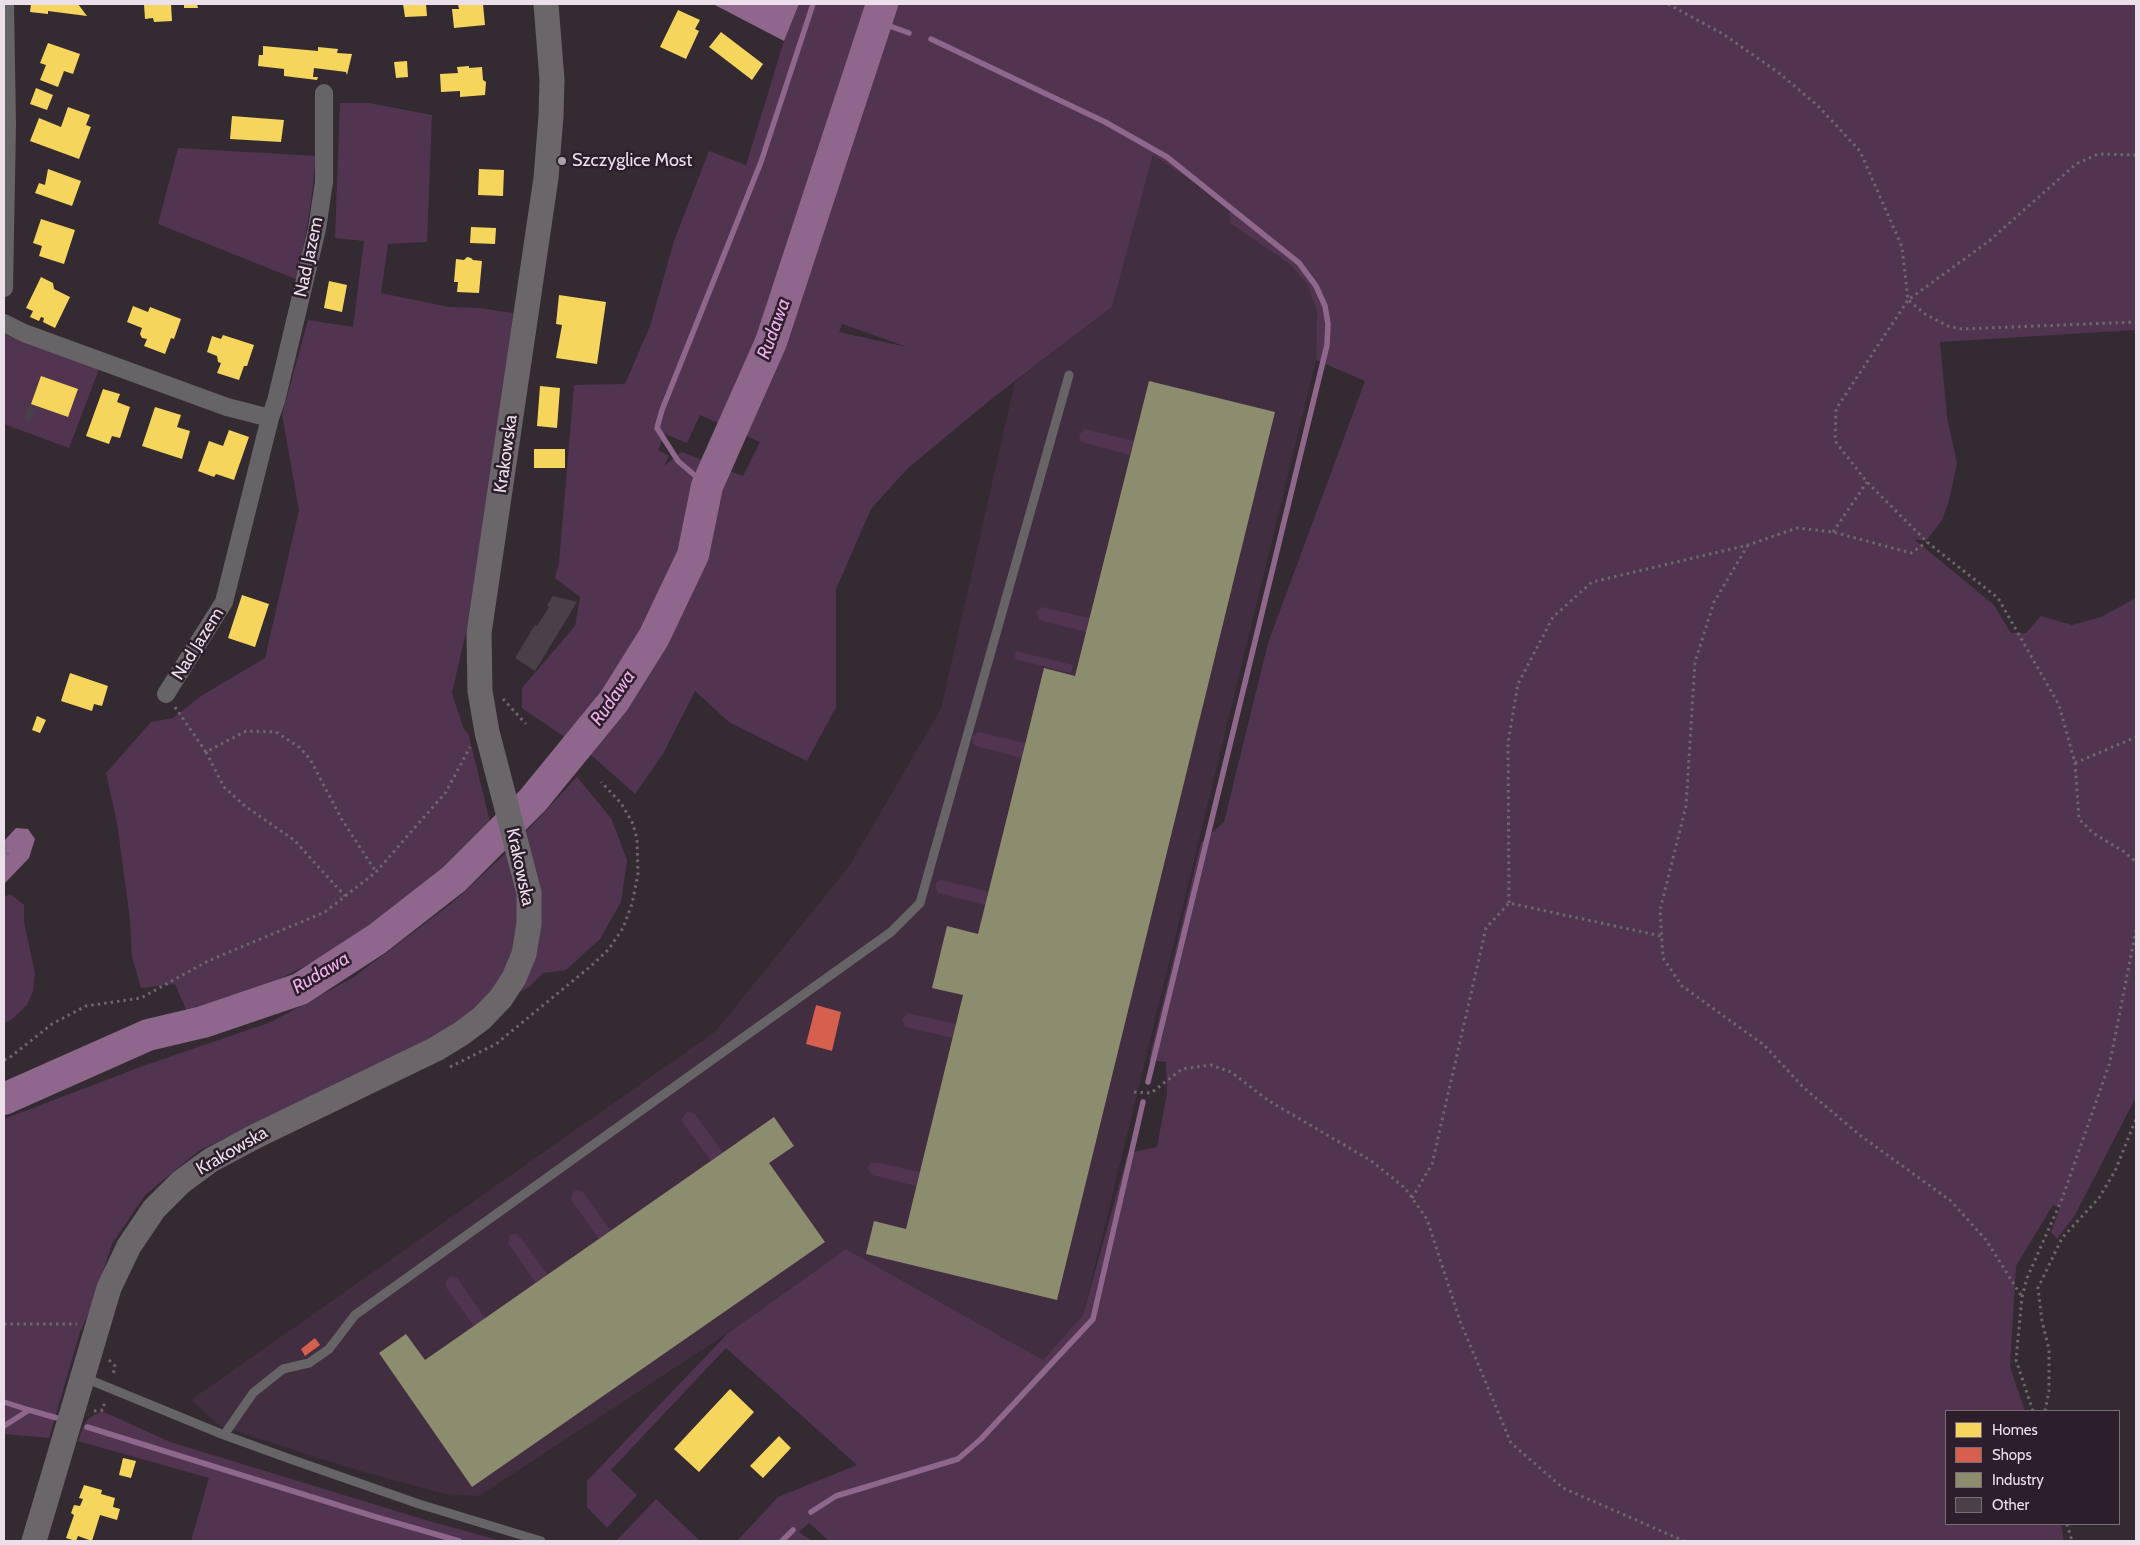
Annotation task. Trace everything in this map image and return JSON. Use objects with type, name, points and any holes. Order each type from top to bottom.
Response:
[{"type":"street","points":[[4,288],[5,4]]},
{"type":"street","name":"Krakowska","points":[[34,1541],[114,1274],[133,1239],[154,1209],[181,1182],[212,1160],[248,1140],[448,1042],[466,1030],[490,1011],[510,984],[524,954],[530,914],[527,880],[487,732],[480,691],[480,633],[542,209],[548,154],[552,80],[546,4]]},
{"type":"street","name":"Nad Jazem","points":[[166,694],[224,602],[270,418],[276,401],[317,229],[324,182],[324,93]]},
{"type":"street","points":[[4,323],[24,333],[228,406],[270,418]]},
{"type":"lane","points":[[224,1435],[253,1393],[283,1369],[309,1363],[329,1349],[356,1315],[891,932],[920,903],[1069,375]]},
{"type":"lane","points":[[83,1377],[224,1435],[419,1504],[542,1541]]},
{"type":"path","points":[[1668,4],[1723,34],[1779,72],[1818,106],[1860,150],[1902,247],[1908,300],[1925,314],[1948,326],[1962,329],[2136,322]]},
{"type":"path","points":[[2136,155],[2098,154],[2076,164],[1989,241],[1908,300],[1836,409],[1835,441],[1867,482],[1927,542],[1998,598],[2059,705],[2075,762],[2079,820],[2093,833],[2123,851],[2136,862]]},
{"type":"path","points":[[1833,532],[1867,482]]},
{"type":"path","points":[[1412,1198],[1432,1164],[1486,928],[1510,903],[1508,742],[1518,684],[1553,617],[1592,582],[1748,545],[1797,528],[1833,532],[1912,553],[1927,542]]},
{"type":"path","points":[[1748,545],[1714,602],[1695,662],[1686,806],[1660,910],[1663,958],[1682,986],[1764,1045],[1804,1088],[1861,1136],[1951,1201],[1986,1240],[2022,1297]]},
{"type":"path","points":[[166,694],[206,752],[224,787],[245,806],[294,840],[345,896]]},
{"type":"path","points":[[206,752],[246,731],[276,732],[299,747],[310,759],[341,818],[376,872]]},
{"type":"path","points":[[4,1060],[52,1024],[86,1006],[141,998],[208,961],[325,912],[376,872],[446,792],[472,743],[487,732]]},
{"type":"path","points":[[2075,762],[2136,737]]},
{"type":"path","points":[[446,1069],[496,1044],[591,966],[609,949],[623,928],[632,904],[637,880],[639,861],[637,839],[633,824],[621,803],[601,782]]},
{"type":"path","points":[[4,847],[9,856]]},
{"type":"path","points":[[1510,903],[1661,936]]},
{"type":"path","points":[[2033,1410],[2016,1360],[2022,1297],[2027,1278],[2062,1199],[2110,1062],[2136,930]]},
{"type":"path","points":[[1134,1092],[1151,1093],[1182,1069],[1211,1065],[1231,1072],[1269,1101],[1370,1160],[1405,1188],[1427,1219],[1460,1321],[1511,1443],[1563,1488],[1684,1541]]},
{"type":"path","points":[[2045,1410],[2049,1391],[2049,1349],[2042,1321],[2038,1288],[2062,1238],[2099,1198],[2115,1170],[2136,1119]]},
{"type":"path","points":[[4,1324],[98,1325]]},
{"type":"path","points":[[106,1354],[109,1361],[115,1366],[114,1371]]},
{"type":"path","points":[[2067,1525],[2072,1541]]},
{"type":"shaded area","points":[[713,4],[799,4],[784,41]]},
{"type":"shaded area","points":[[799,4],[2136,4],[2136,330],[1940,342],[1947,417],[1957,463],[1949,501],[1942,520],[1927,540],[1915,540],[1994,605],[2011,633],[2026,633],[2041,616],[2072,625],[2101,617],[2136,598],[2136,1097],[2075,1215],[2057,1239],[2051,1232],[2060,1208],[2053,1205],[2016,1266],[2010,1367],[2025,1410],[1945,1410],[1945,1525],[2061,1525],[2064,1541],[829,1541],[809,1523],[799,1532],[812,1541],[737,1541],[778,1497],[857,1465],[726,1348],[611,1470],[637,1495],[607,1528],[587,1507],[587,1481],[728,1333],[846,1249],[1043,1360],[1083,1315],[1128,1153],[1157,1147],[1167,1093],[1166,1062],[1149,1060],[1201,843],[1224,822],[1268,643],[1365,381],[1316,360],[1317,312],[1307,284],[1291,265],[1230,223],[1229,206],[1153,155],[1112,307],[994,397],[908,468],[871,509],[836,589],[836,707],[807,761],[729,722],[695,691],[663,754],[635,794],[591,755],[522,708],[522,688],[575,626],[580,597],[555,578],[559,563],[574,385],[625,384],[650,326],[674,241],[709,151],[746,165],[784,41]],"holes":[[[842,324],[907,347],[839,332]],[[700,415],[760,442],[743,476],[682,452],[664,466],[669,456],[658,450],[665,434],[687,443]]]},
{"type":"shaded area","points":[[340,103],[369,103],[432,115],[427,242],[388,244],[381,293],[449,307],[479,308],[513,313],[504,396],[471,610],[452,693],[463,727],[469,736],[492,830],[426,889],[356,940],[252,993],[188,1014],[175,984],[141,988],[132,957],[130,919],[117,823],[106,773],[151,722],[173,718],[201,696],[265,658],[299,510],[282,415],[308,320],[353,327],[364,241],[335,238]]},
{"type":"shaded area","points":[[178,148],[316,156],[311,202],[298,280],[158,224]]},
{"type":"shaded area","points":[[1153,155],[1229,207],[1230,223],[1291,264],[1307,284],[1317,312],[1316,360],[1083,1315],[1043,1360],[846,1249],[728,1333],[479,1496],[445,1494],[350,1468],[220,1426],[191,1400],[716,1031],[850,865],[941,709],[1015,382],[1112,307]]},
{"type":"shaded area","points":[[4,334],[99,369],[69,448],[4,424]]},
{"type":"shaded area","points":[[1085,429],[1134,441],[1130,455],[1081,442],[1079,435]]},
{"type":"shaded area","points":[[1042,607],[1090,618],[1086,632],[1039,620],[1036,612]]},
{"type":"shaded area","points":[[1016,651],[1073,665],[1071,673],[1014,659]]},
{"type":"shaded area","points":[[979,732],[1025,743],[1022,758],[976,746],[973,744],[972,737]]},
{"type":"shaded area","points":[[577,777],[611,818],[627,860],[621,902],[600,939],[566,970],[543,973],[529,987],[411,1050],[200,1150],[145,1195],[112,1244],[91,1308],[80,1332],[49,1438],[4,1434],[4,1119],[143,1066],[271,1022],[354,977],[452,903],[508,851]]},
{"type":"shaded area","points":[[16,828],[28,829],[35,839],[29,858],[4,884],[4,841]]},
{"type":"shaded area","points":[[942,880],[989,892],[985,905],[938,893],[935,885],[938,881]]},
{"type":"shaded area","points":[[10,894],[24,905],[24,922],[35,973],[33,991],[27,1005],[11,1020],[4,1023],[4,897]]},
{"type":"shaded area","points":[[908,1013],[956,1024],[953,1038],[905,1027],[902,1019]]},
{"type":"shaded area","points":[[688,1112],[694,1113],[723,1153],[711,1161],[683,1123],[682,1119]]},
{"type":"shaded area","points":[[875,1162],[920,1172],[916,1186],[872,1175],[868,1168],[870,1163]]},
{"type":"shaded area","points":[[577,1190],[582,1191],[611,1231],[599,1239],[571,1200],[573,1192]]},
{"type":"shaded area","points":[[518,1234],[548,1275],[536,1283],[508,1243],[510,1235]]},
{"type":"shaded area","points":[[457,1278],[485,1318],[474,1326],[445,1285],[447,1279]]},
{"type":"shaded area","points":[[102,1411],[170,1442],[429,1521],[502,1541],[191,1541],[209,1478],[78,1441],[89,1418]]},
{"type":"shaded area","points":[[656,1499],[700,1541],[616,1541]]},
{"type":"building: Homes","points":[[31,4],[78,4],[87,16],[48,11],[48,14],[30,12]]},
{"type":"building: Homes","points":[[144,4],[171,4],[172,21],[154,22],[153,18],[145,19]]},
{"type":"building: Homes","points":[[184,4],[197,4],[198,8],[184,8]]},
{"type":"building: Homes","points":[[403,4],[426,4],[427,16],[405,17]]},
{"type":"building: Homes","points":[[458,4],[483,4],[485,25],[454,28],[452,9],[459,9]]},
{"type":"building: Homes","points":[[678,10],[700,20],[695,29],[699,31],[686,59],[660,47]]},
{"type":"building: Homes","points":[[721,32],[763,64],[752,80],[709,47]]},
{"type":"building: Homes","points":[[48,43],[80,54],[73,74],[64,71],[58,87],[40,80],[46,65],[40,63]]},
{"type":"building: Homes","points":[[263,46],[318,51],[318,47],[338,49],[337,53],[352,54],[347,75],[346,72],[314,68],[313,77],[318,77],[317,80],[284,76],[284,69],[258,66],[259,55],[263,55]]},
{"type":"building: Homes","points":[[407,61],[408,77],[396,78],[394,62]]},
{"type":"building: Homes","points":[[469,66],[469,68],[482,67],[483,80],[486,82],[485,95],[460,97],[460,91],[441,92],[440,74],[458,73],[457,67]]},
{"type":"building: Homes","points":[[36,88],[53,95],[47,110],[30,104]]},
{"type":"building: Homes","points":[[68,107],[90,115],[86,125],[91,127],[79,159],[30,141],[39,118],[61,127]]},
{"type":"building: Homes","points":[[232,116],[284,120],[281,142],[230,139]]},
{"type":"building: Homes","points":[[48,169],[81,181],[72,206],[35,193],[39,183],[45,185]]},
{"type":"building: Homes","points":[[479,169],[504,170],[503,196],[478,195]]},
{"type":"building: Homes","points":[[41,219],[75,230],[64,264],[39,256],[42,246],[33,243]]},
{"type":"building: Homes","points":[[471,227],[496,228],[495,244],[470,243]]},
{"type":"building: Homes","points":[[467,257],[482,261],[479,293],[457,292],[458,282],[454,282],[456,259],[464,260]]},
{"type":"building: Homes","points":[[41,277],[53,283],[54,289],[70,297],[55,328],[43,322],[44,318],[41,317],[39,321],[30,317],[33,311],[26,308]]},
{"type":"building: Homes","points":[[329,281],[347,285],[342,312],[324,308]]},
{"type":"building: Homes","points":[[559,295],[606,302],[597,364],[556,358],[562,325],[556,324]]},
{"type":"building: Homes","points":[[133,306],[148,312],[150,307],[181,319],[174,339],[171,338],[165,354],[144,346],[147,339],[142,338],[140,334],[142,328],[127,322]]},
{"type":"building: Homes","points":[[223,335],[254,345],[247,366],[244,366],[239,380],[217,373],[221,363],[218,362],[217,356],[207,352],[212,336],[221,339]]},
{"type":"building: Homes","points":[[41,376],[78,389],[68,417],[31,404]]},
{"type":"building: Homes","points":[[540,386],[560,388],[557,428],[537,426]]},
{"type":"building: Homes","points":[[103,389],[120,394],[117,402],[130,407],[120,438],[112,436],[109,444],[86,436]]},
{"type":"building: Homes","points":[[155,407],[181,415],[177,427],[190,431],[182,459],[142,446]]},
{"type":"building: Homes","points":[[229,430],[249,437],[234,480],[216,474],[214,477],[198,471],[209,441],[223,446]]},
{"type":"building: Homes","points":[[534,449],[565,449],[565,468],[534,468]]},
{"type":"building: Homes","points":[[242,595],[269,604],[255,647],[228,638]]},
{"type":"building: Homes","points":[[70,673],[108,686],[102,706],[94,704],[92,711],[61,701]]},
{"type":"building: Homes","points":[[37,716],[46,720],[40,733],[32,730]]},
{"type":"building: Homes","points":[[730,1389],[754,1412],[699,1472],[674,1449]]},
{"type":"building: Homes","points":[[779,1436],[791,1448],[763,1478],[750,1466]]},
{"type":"building: Homes","points":[[123,1458],[136,1461],[131,1478],[119,1475]]},
{"type":"building: Homes","points":[[84,1485],[102,1490],[101,1494],[115,1498],[113,1507],[120,1509],[117,1520],[100,1515],[92,1541],[78,1536],[76,1541],[66,1538],[74,1515],[71,1513],[74,1505],[80,1506],[83,1499],[79,1498]]},
{"type":"building: Shops","points":[[816,1005],[841,1012],[832,1051],[806,1044]]},
{"type":"building: Shops","points":[[315,1338],[320,1345],[305,1356],[301,1349]]},
{"type":"building: Industry","points":[[1149,381],[1275,412],[1057,1300],[866,1254],[874,1221],[906,1229],[963,995],[932,988],[947,926],[978,934],[1044,668],[1075,676]]},
{"type":"building: Industry","points":[[774,1117],[794,1146],[769,1163],[825,1242],[472,1487],[379,1353],[406,1334],[425,1360]]},
{"type":"building: Other","points":[[28,406],[35,409],[30,422],[23,419]]},
{"type":"building: Other","points":[[553,596],[577,602],[535,671],[515,658],[535,625],[537,626],[549,607],[547,605]]},
{"type":"waterway","points":[[707,486],[678,461],[657,428],[662,410],[761,162],[813,4]]},
{"type":"waterway","name":"Rudawa","points":[[4,1099],[148,1035],[203,1022],[300,989],[377,939],[454,879],[533,800],[614,701],[654,637],[693,555],[707,486],[771,342],[882,4]]},
{"type":"waterway","points":[[876,21],[909,33]]},
{"type":"waterway","points":[[931,39],[1105,122],[1167,157],[1299,263],[1316,286],[1325,306],[1328,324],[1327,345],[1148,1082]]},
{"type":"waterway","points":[[811,1512],[836,1496],[958,1459],[981,1439],[1093,1319],[1143,1102]]},
{"type":"waterway","points":[[4,1402],[29,1410]]},
{"type":"waterway","points":[[4,1426],[29,1410],[57,1418]]},
{"type":"waterway","points":[[87,1427],[459,1541]]},
{"type":"waterway","points":[[782,1541],[793,1530]]},
{"type":"place","name":"Szczyglice Most","points":[[562,161]]}]
